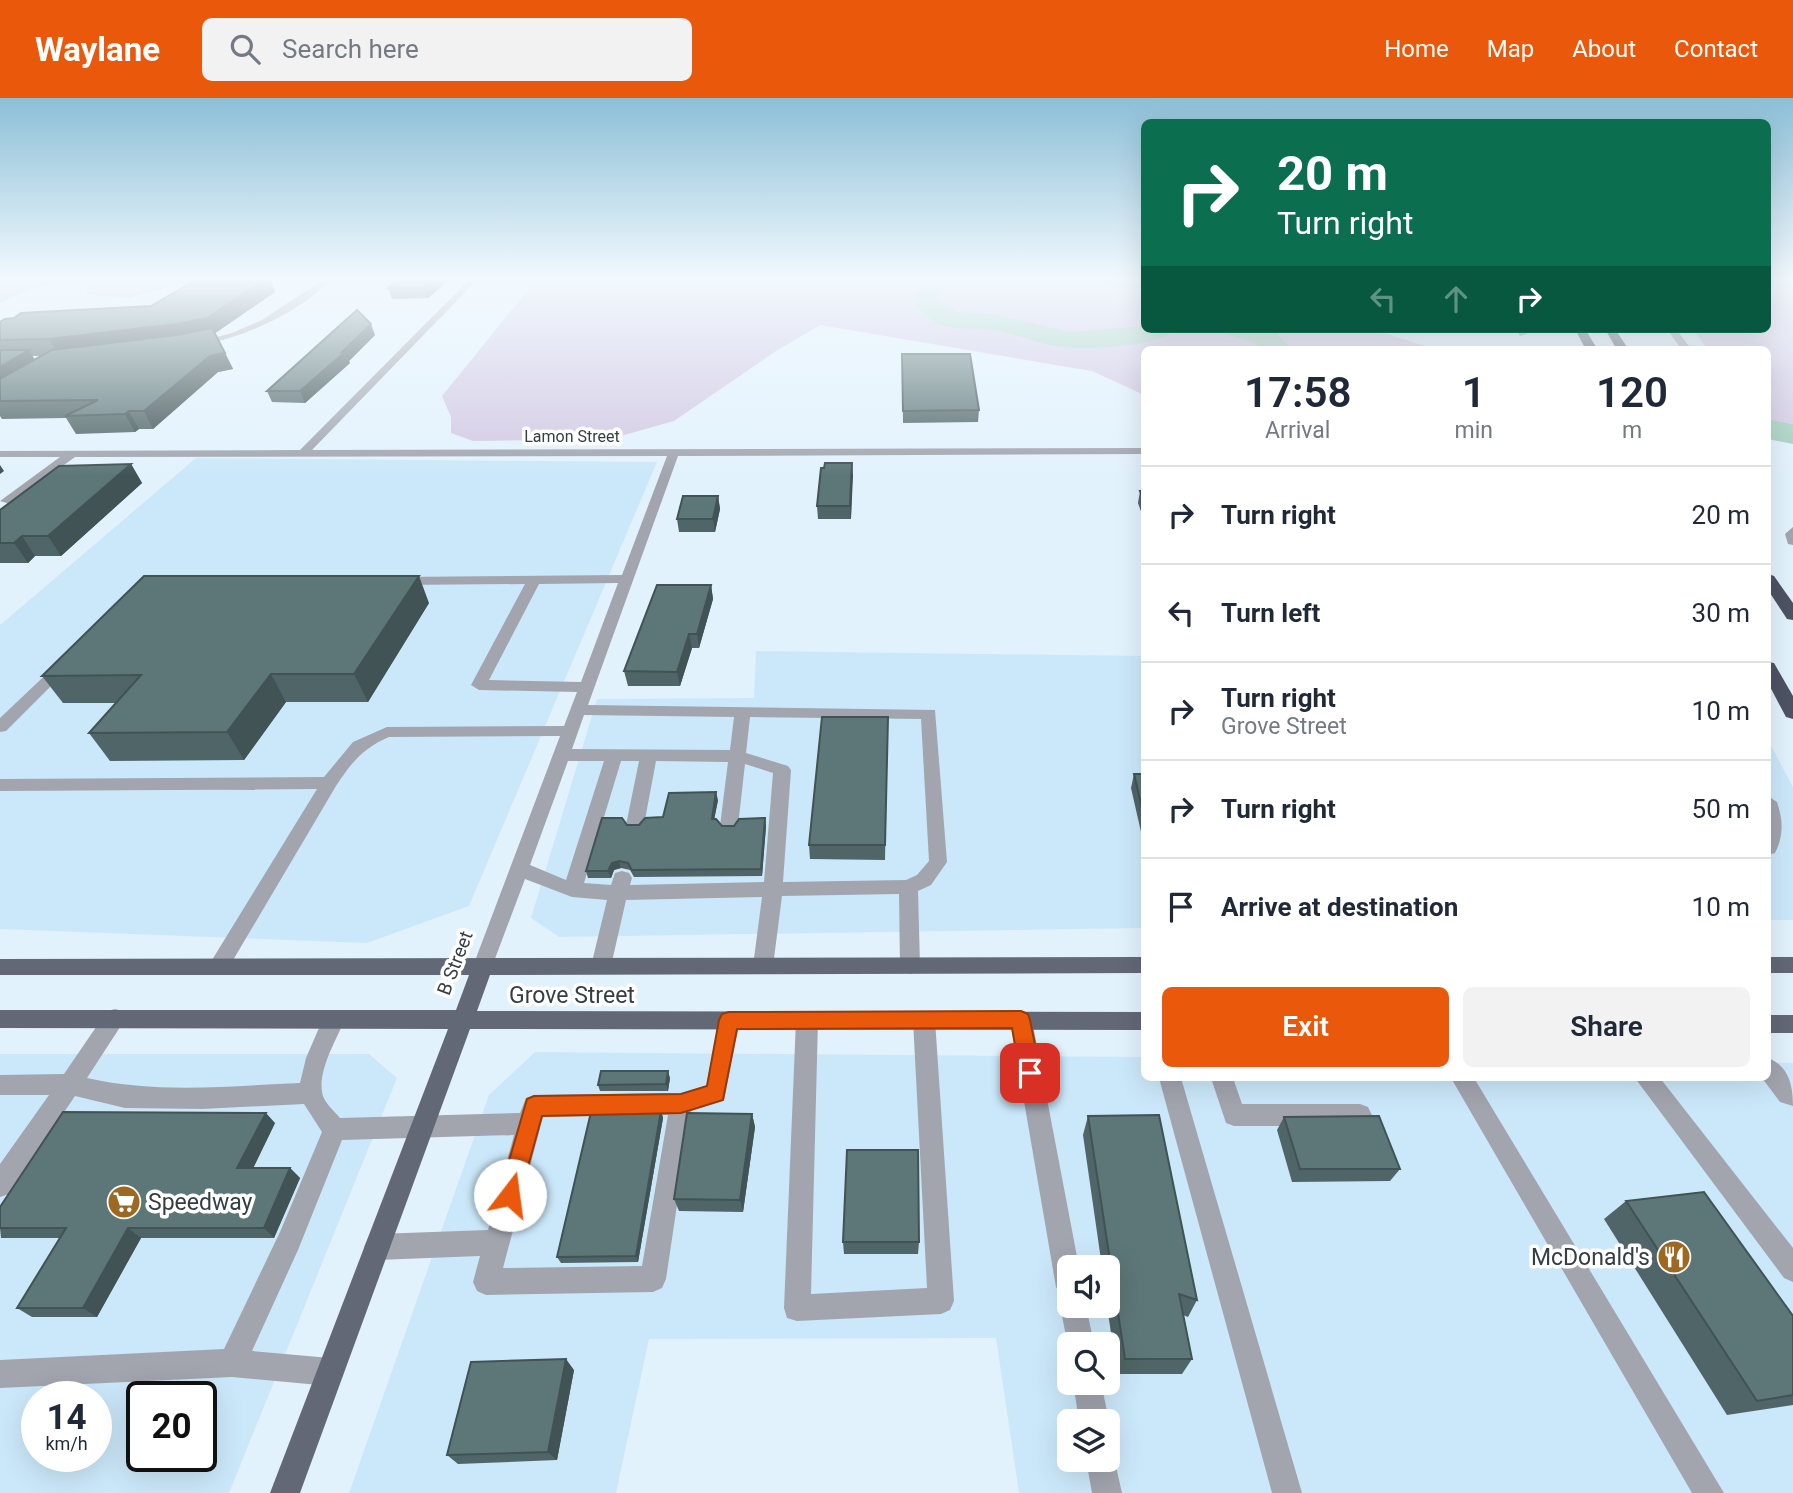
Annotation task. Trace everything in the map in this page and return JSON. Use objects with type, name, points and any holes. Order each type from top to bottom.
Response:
[{"type":"highway","points":[[1771,583],[1793,615]]},
{"type":"highway","points":[[1771,673],[1793,713]]},
{"type":"main road","name":"Grove Street","points":[[0,967],[1141,965]]},
{"type":"main road","points":[[1771,965],[1793,965]]},
{"type":"main road","name":"B Street","points":[[285,1493],[482,966]]},
{"type":"main road","name":"Grove Street","points":[[0,1019],[1141,1021]]},
{"type":"main road","points":[[1771,1024],[1793,1024]]},
{"type":"street","points":[[304,452],[408,346]]},
{"type":"street","name":"B Street","points":[[482,966],[674,452]]},
{"type":"street","name":"Lamon Street","points":[[0,454],[1141,452]]},
{"type":"street","points":[[6,501],[72,454]]},
{"type":"street","points":[[1793,531],[1793,541]]},
{"type":"street","points":[[386,581],[626,579]]},
{"type":"street","points":[[534,580],[479,685],[586,687]]},
{"type":"street","points":[[0,727],[70,659]]},
{"type":"street","points":[[520,869],[572,890],[621,885],[723,884],[773,889],[908,887],[924,880],[938,862],[929,714],[578,710]]},
{"type":"street","points":[[729,826],[743,712]]},
{"type":"street","points":[[219,967],[329,783],[346,757],[361,742],[387,732],[570,731]]},
{"type":"street","points":[[561,755],[738,756],[782,770],[773,889],[763,966]]},
{"type":"street","points":[[572,890],[614,755]]},
{"type":"street","points":[[635,825],[649,755]]},
{"type":"street","points":[[0,785],[329,783]]},
{"type":"street","points":[[1771,812],[1774,823],[1771,841]]},
{"type":"street","points":[[601,966],[621,885]]},
{"type":"street","points":[[908,887],[910,966]]},
{"type":"street","points":[[0,1185],[115,1018]]},
{"type":"street","points":[[681,1104],[653,1279],[486,1282],[534,1106],[681,1104],[716,1093],[729,1020]]},
{"type":"street","points":[[807,1020],[797,1308],[941,1301],[924,1020]]},
{"type":"street","points":[[1021,1020],[1063,1255]]},
{"type":"street","points":[[333,1021],[314,1071],[311,1093],[316,1106],[335,1129]]},
{"type":"street","points":[[1771,1072],[1788,1095],[1793,1095]]},
{"type":"street","points":[[1171,1081],[1287,1493]]},
{"type":"street","points":[[1223,1081],[1234,1115],[1360,1115]]},
{"type":"street","points":[[1464,1081],[1709,1493]]},
{"type":"street","points":[[1648,1081],[1793,1269]]},
{"type":"street","points":[[0,1085],[69,1084],[125,1097],[202,1098],[311,1093]]},
{"type":"street","points":[[335,1129],[529,1124]]},
{"type":"street","points":[[232,1363],[289,1241],[335,1129]]},
{"type":"street","points":[[377,1247],[497,1241]]},
{"type":"street","points":[[0,1374],[232,1363],[330,1372]]},
{"type":"street","points":[[1103,1472],[1107,1493]]},
{"type":"shaded area","points":[[482,346],[784,346],[674,421],[610,439],[473,441],[451,433],[451,417],[442,396]]},
{"type":"shaded area","points":[[945,346],[1141,346],[1141,394],[1092,371]]},
{"type":"shaded area","points":[[1771,346],[1793,346],[1793,424],[1771,420]]},
{"type":"shaded area","points":[[196,458],[657,462],[469,906],[367,943],[0,929],[0,625]]},
{"type":"shaded area","points":[[756,651],[1141,656],[1141,928],[559,937],[531,918],[597,699],[754,698]]},
{"type":"shaded area","points":[[1771,746],[1793,787],[1793,920],[1771,920]]},
{"type":"shaded area","points":[[535,1052],[1141,1057],[1141,1081],[1771,1081],[1771,1062],[1793,1063],[1793,1493],[1019,1493],[996,1338],[649,1339],[616,1493],[349,1493],[489,1095]]},
{"type":"shaded area","points":[[0,1054],[369,1054],[397,1078],[229,1493],[0,1493]]},
{"type":"building","points":[[84,346],[221,346],[225,353],[210,356],[144,411],[65,416],[98,400],[0,401],[0,379],[52,350]]},
{"type":"building","points":[[317,346],[348,346],[342,352],[345,352],[300,391],[267,391]]},
{"type":"building","points":[[0,350],[29,350],[0,367]]},
{"type":"building","points":[[902,354],[970,354],[979,410],[903,411]]},
{"type":"building","points":[[825,463],[852,463],[850,506],[817,506],[821,468],[824,468]]},
{"type":"building","points":[[131,464],[48,536],[22,536],[14,543],[0,543],[0,510],[59,466]]},
{"type":"building","points":[[683,496],[718,496],[713,519],[677,519]]},
{"type":"building","points":[[144,576],[419,576],[354,674],[271,674],[227,732],[89,733],[141,675],[42,676]]},
{"type":"building","points":[[657,585],[711,585],[697,634],[689,634],[677,672],[624,671]]},
{"type":"building","points":[[822,717],[888,717],[885,845],[809,845]]},
{"type":"building","points":[[1134,774],[1141,774],[1141,803]]},
{"type":"building","points":[[716,792],[712,819],[716,819],[722,826],[734,826],[739,819],[765,818],[761,869],[632,870],[628,863],[619,861],[612,863],[608,871],[586,871],[602,818],[622,818],[627,825],[639,825],[645,818],[663,817],[669,793]]},
{"type":"building","points":[[601,1071],[668,1071],[666,1084],[598,1085]]},
{"type":"building","points":[[661,1111],[636,1256],[557,1257],[591,1112]]},
{"type":"building","points":[[63,1112],[266,1113],[237,1168],[290,1168],[264,1228],[128,1228],[83,1308],[17,1308],[66,1228],[0,1228],[0,1207]]},
{"type":"building","points":[[687,1113],[752,1114],[740,1200],[674,1199]]},
{"type":"building","points":[[1159,1115],[1197,1300],[1179,1294],[1192,1359],[1125,1359],[1119,1318],[1120,1255],[1109,1255],[1088,1116]]},
{"type":"building","points":[[1379,1116],[1400,1169],[1300,1169],[1284,1117]]},
{"type":"building","points":[[847,1150],[918,1150],[919,1242],[843,1242]]},
{"type":"building","points":[[1704,1192],[1793,1316],[1793,1395],[1757,1401],[1626,1201]]},
{"type":"building","points":[[566,1359],[548,1452],[447,1455],[471,1362]]},
{"type":"waterway","points":[[1771,430],[1793,434]]},
{"type":"place","name":"Speedway","points":[[124,1202]]},
{"type":"place","name":"McDonald's","points":[[1674,1257]]},
{"type":"route","points":[[510,1195],[534,1106],[681,1104],[716,1093],[729,1020],[1021,1020],[1030,1073]]}]
